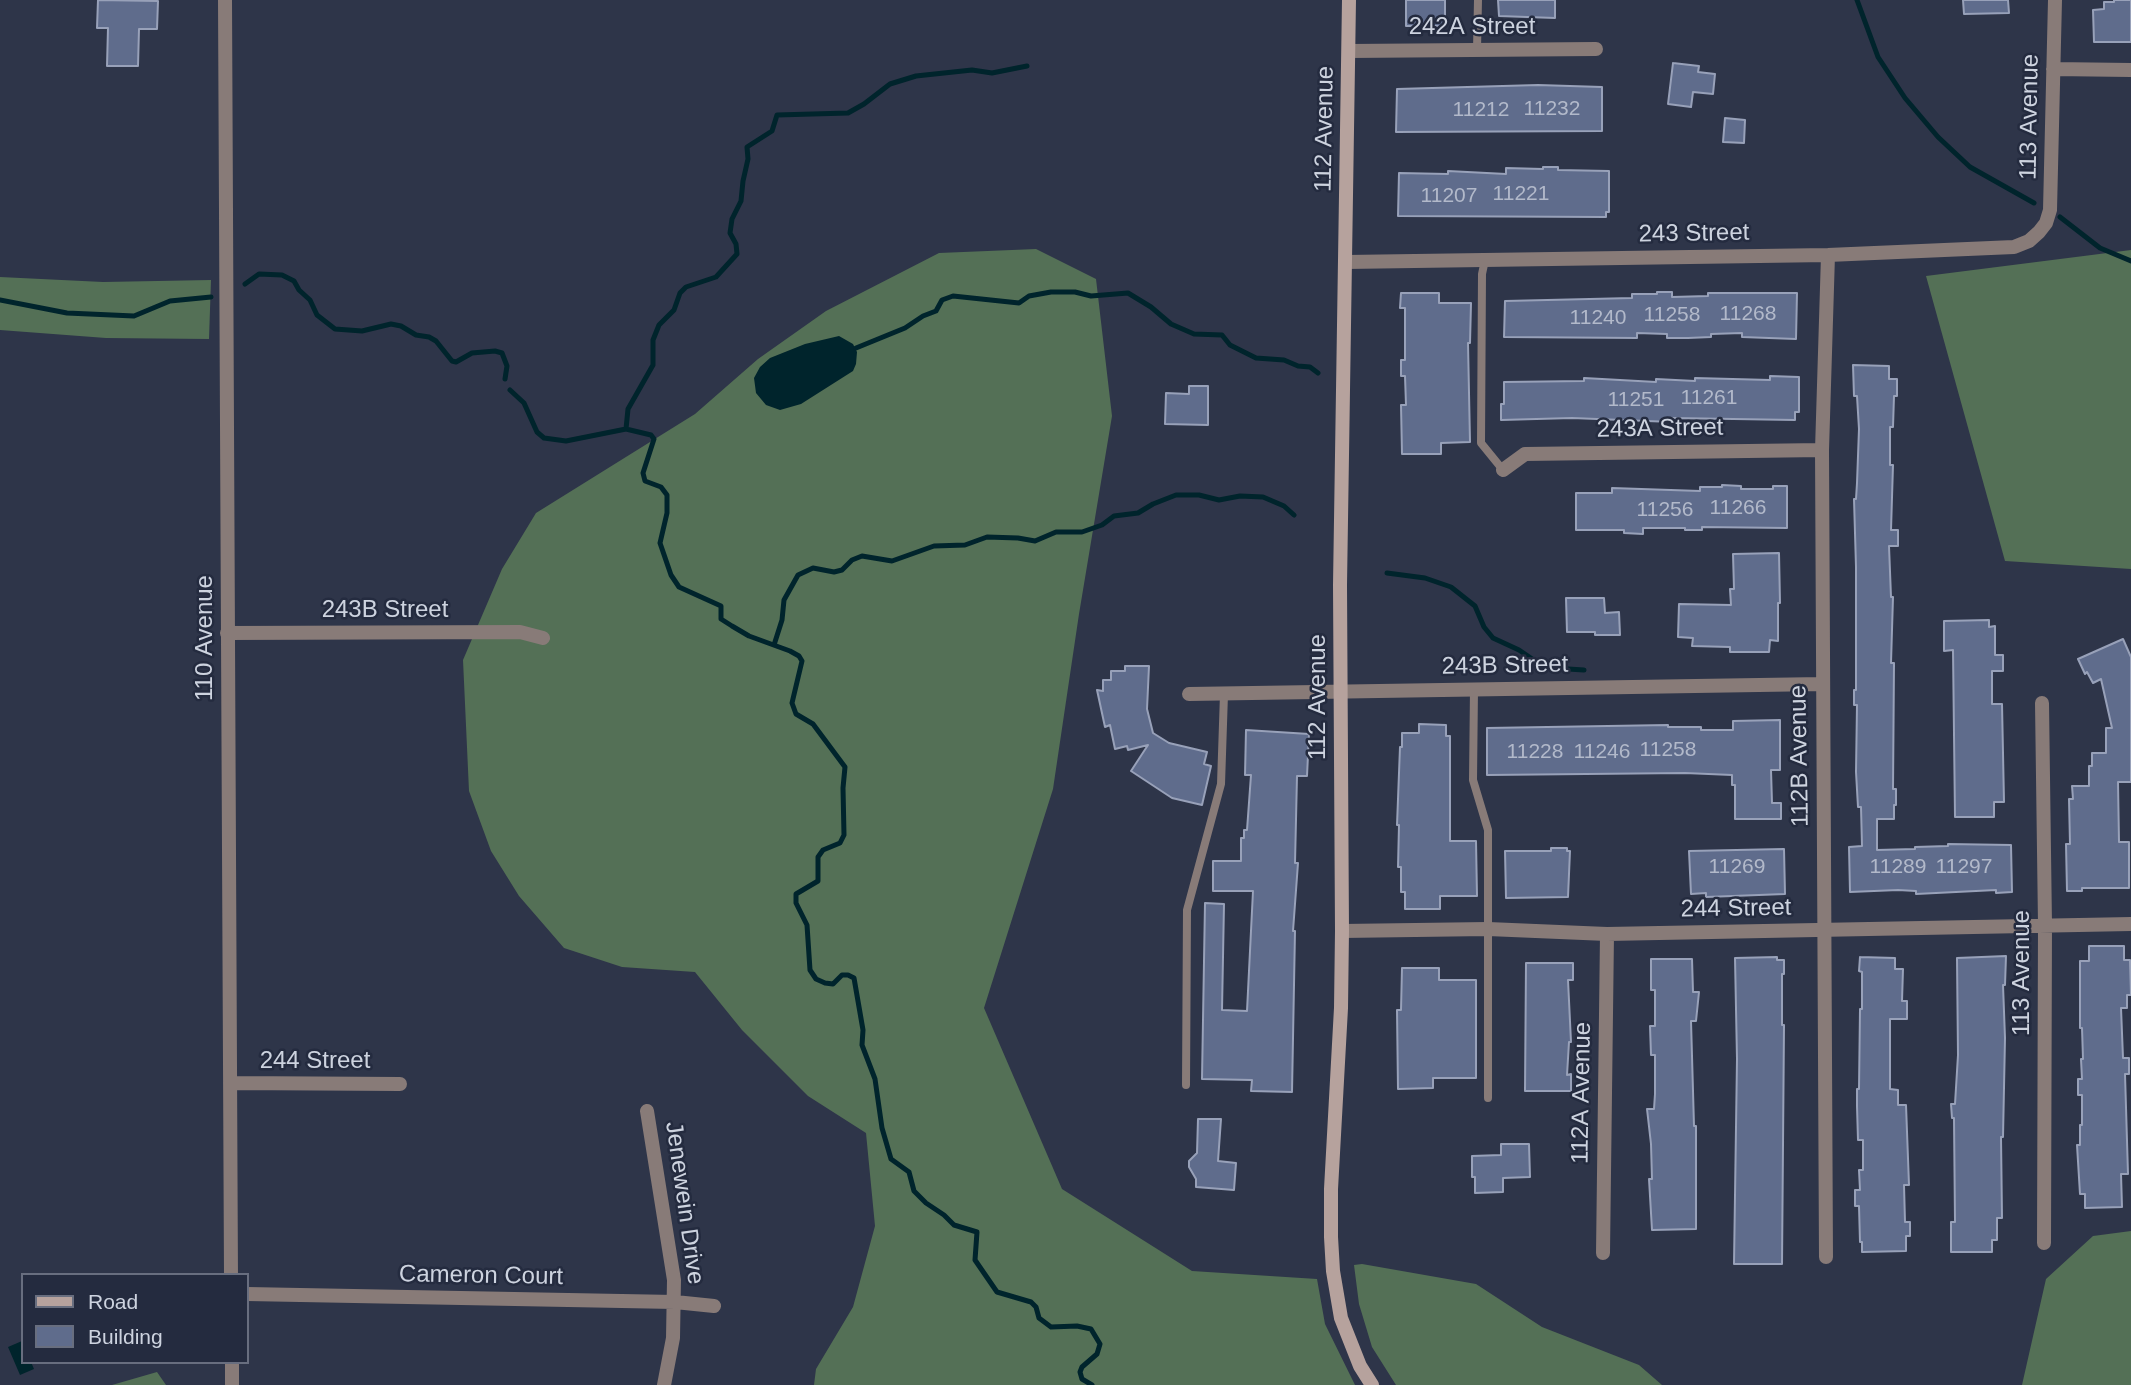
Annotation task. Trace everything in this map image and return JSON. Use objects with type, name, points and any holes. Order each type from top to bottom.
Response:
[{"type":"main road","name":"112 Avenue","points":[[1349,0],[1340,691],[1342,931],[1331,1189],[1333,1271],[1341,1318],[1349,1343],[1372,1385]]},
{"type":"street","name":"110 Avenue","points":[[225,0],[231,1273]]},
{"type":"street","name":"113 Avenue","points":[[2039,232],[2046,223],[2050,210],[2055,0]]},
{"type":"street","name":"242A Street","points":[[1349,51],[1596,49]]},
{"type":"street","points":[[2053,69],[2131,70]]},
{"type":"street","name":"243 Street","points":[[1346,262],[1994,250],[2014,247],[2029,241],[2039,232]]},
{"type":"street","name":"112B Avenue","points":[[1826,1257],[1822,450],[1828,255]]},
{"type":"street","name":"243A Street","points":[[1503,470],[1525,454],[1822,450]]},
{"type":"street","name":"243B Street","points":[[227,633],[520,632],[543,638]]},
{"type":"street","name":"243B Street","points":[[1189,694],[1822,684]]},
{"type":"street","name":"113 Avenue","points":[[2042,703],[2045,925],[2044,1243]]},
{"type":"street","name":"244 Street","points":[[1342,931],[1488,929],[1606,934],[2131,924]]},
{"type":"street","name":"112A Avenue","points":[[1602,1252],[1606,934]]},
{"type":"street","name":"244 Street","points":[[230,1083],[400,1084]]},
{"type":"street","name":"Jenewein Drive","points":[[648,1111],[672,1262],[675,1302],[673,1338],[664,1385]]},
{"type":"street","name":"Cameron Court","points":[[248,1294],[675,1302],[714,1306]]},
{"type":"street","points":[[232,1364],[232,1385]]},
{"type":"lane","points":[[1477,50],[1478,0]]},
{"type":"lane","points":[[1485,260],[1482,274],[1481,443],[1503,470]]},
{"type":"lane","points":[[1474,689],[1473,780],[1488,830],[1488,1098]]},
{"type":"lane","points":[[1186,1084],[1187,910],[1221,784],[1224,694]]},
{"type":"shaded area","points":[[1036,249],[1096,279],[1112,416],[1053,789],[984,1008],[1062,1189],[1192,1271],[1317,1279],[1325,1324],[1355,1385],[814,1385],[816,1369],[853,1307],[875,1226],[866,1133],[808,1096],[742,1030],[695,972],[622,967],[564,948],[519,896],[491,851],[469,791],[463,660],[502,569],[536,513],[695,414],[758,359],[826,311],[939,253]]},
{"type":"shaded area","points":[[2131,250],[2131,569],[2005,561],[1926,276]]},
{"type":"shaded area","points":[[0,277],[103,282],[211,280],[209,339],[106,338],[0,330]]},
{"type":"shaded area","points":[[839,336],[853,344],[857,352],[853,371],[801,404],[780,410],[766,405],[756,393],[754,378],[760,367],[770,358],[805,344]]},
{"type":"shaded area","points":[[2131,1231],[2131,1385],[2022,1385],[2046,1279],[2093,1236]]},
{"type":"shaded area","points":[[1362,1264],[1476,1284],[1542,1327],[1639,1365],[1662,1385],[1396,1385],[1372,1347],[1359,1304],[1354,1265]]},
{"type":"shaded area","points":[[21,1341],[21,1364],[32,1364],[34,1369],[20,1375],[8,1347]]},
{"type":"shaded area","points":[[157,1372],[166,1385],[112,1385]]},
{"type":"building","points":[[98,0],[158,1],[157,29],[139,29],[138,66],[107,66],[108,28],[97,28]]},
{"type":"building","points":[[1406,0],[1445,0],[1445,26],[1406,26]]},
{"type":"building","points":[[1498,0],[1555,0],[1555,18],[1499,16]]},
{"type":"building","points":[[1963,0],[2008,0],[2009,13],[1964,14]]},
{"type":"building","points":[[2131,0],[2131,42],[2094,42],[2093,10],[2104,9],[2104,2]]},
{"type":"building","points":[[1673,63],[1699,66],[1698,72],[1715,74],[1713,94],[1693,92],[1691,107],[1668,104]]},
{"type":"building","points":[[1538,85],[1602,87],[1602,131],[1396,132],[1397,89]]},
{"type":"building","points":[[1725,118],[1745,120],[1744,143],[1723,142]]},
{"type":"building","points":[[1506,168],[1609,171],[1609,212],[1606,212],[1606,217],[1398,216],[1399,173],[1448,174],[1448,171],[1506,174]]},
{"type":"building","points":[[1672,292],[1672,297],[1708,296],[1708,293],[1797,293],[1796,339],[1742,337],[1742,333],[1688,338],[1637,333],[1637,338],[1504,337],[1505,301],[1632,298],[1632,294]]},
{"type":"building","points":[[1401,293],[1439,293],[1439,303],[1471,303],[1468,343],[1470,442],[1441,443],[1441,454],[1402,454],[1401,405],[1406,405],[1405,376],[1401,376],[1401,360],[1405,360],[1405,308],[1400,308]]},
{"type":"building","points":[[1853,365],[1889,366],[1889,379],[1897,379],[1893,427],[1890,427],[1890,465],[1893,465],[1891,530],[1898,530],[1898,546],[1889,546],[1893,597],[1891,663],[1894,663],[1893,789],[1896,789],[1896,805],[1894,819],[1877,819],[1877,850],[1915,849],[1948,844],[2011,845],[2012,892],[1850,892],[1849,847],[1862,846],[1861,807],[1858,807],[1856,772],[1857,705],[1854,705],[1854,499],[1859,429]]},
{"type":"building","points":[[1770,376],[1799,377],[1799,412],[1795,412],[1795,420],[1501,420],[1504,382],[1584,381],[1584,378],[1656,382],[1656,379],[1695,381],[1695,378],[1770,380]]},
{"type":"building","points":[[1189,386],[1208,386],[1208,425],[1165,424],[1166,393],[1189,394]]},
{"type":"building","points":[[1741,486],[1741,489],[1787,486],[1787,528],[1643,528],[1643,534],[1624,533],[1624,530],[1576,530],[1576,493],[1612,493],[1612,488],[1700,491],[1700,487]]},
{"type":"building","points":[[1779,553],[1778,641],[1770,640],[1769,652],[1730,652],[1730,647],[1692,646],[1693,638],[1678,637],[1679,604],[1731,605],[1730,589],[1734,589],[1733,554]]},
{"type":"building","points":[[1566,598],[1604,598],[1605,613],[1619,612],[1620,635],[1567,632]]},
{"type":"building","points":[[1989,620],[1989,627],[1995,626],[1995,655],[2003,655],[2003,671],[1992,671],[1992,704],[2002,704],[2004,802],[1994,802],[1994,817],[1955,817],[1953,650],[1944,651],[1944,621]]},
{"type":"building","points":[[2123,639],[2131,657],[2131,782],[2118,782],[2119,842],[2129,842],[2129,888],[2082,888],[2082,891],[2067,891],[2066,844],[2070,844],[2069,799],[2073,799],[2072,786],[2089,786],[2092,753],[2106,753],[2106,728],[2112,728],[2101,679],[2093,683],[2078,659]]},
{"type":"building","points":[[1125,666],[1149,666],[1147,709],[1153,733],[1169,743],[1207,752],[1204,764],[1211,766],[1202,805],[1172,798],[1131,771],[1148,745],[1128,750],[1127,746],[1115,749],[1110,725],[1105,727],[1097,690],[1103,691],[1103,680],[1111,680],[1111,671],[1125,671]]},
{"type":"building","points":[[1780,720],[1780,770],[1771,770],[1772,803],[1781,803],[1781,819],[1735,819],[1735,785],[1732,785],[1732,775],[1487,775],[1487,728],[1668,725],[1701,727],[1701,730],[1733,730],[1733,721]]},
{"type":"building","points":[[1419,724],[1446,725],[1446,736],[1450,736],[1450,841],[1476,841],[1477,896],[1440,896],[1440,909],[1405,909],[1405,892],[1401,892],[1401,867],[1398,867],[1397,825],[1402,733],[1419,733]]},
{"type":"building","points":[[1246,730],[1309,734],[1307,776],[1297,776],[1295,863],[1298,863],[1293,931],[1292,1092],[1251,1091],[1252,1080],[1202,1079],[1205,903],[1224,904],[1222,1010],[1247,1011],[1253,891],[1213,891],[1213,861],[1241,861],[1241,838],[1244,838],[1244,830],[1247,830],[1251,775],[1245,775]]},
{"type":"building","points":[[1551,848],[1567,848],[1567,851],[1570,851],[1568,897],[1506,898],[1505,851],[1551,851]]},
{"type":"building","points":[[1784,849],[1785,894],[1706,897],[1706,893],[1691,894],[1689,851]]},
{"type":"building","points":[[2089,946],[2124,946],[2124,960],[2130,960],[2131,995],[2127,995],[2127,1008],[2121,1008],[2123,1058],[2129,1058],[2129,1074],[2125,1074],[2128,1174],[2121,1174],[2122,1207],[2085,1208],[2085,1194],[2080,1194],[2077,1145],[2080,1145],[2082,1125],[2082,1095],[2078,1095],[2078,1079],[2082,1079],[2083,1059],[2080,961],[2089,961]]},
{"type":"building","points":[[2006,956],[2003,985],[2005,1038],[2001,1137],[2002,1218],[1997,1218],[1997,1240],[1992,1240],[1992,1252],[1951,1252],[1951,1222],[1955,1222],[1954,1118],[1951,1104],[1955,1104],[1958,1055],[1957,958]]},
{"type":"building","points":[[1777,957],[1777,960],[1784,960],[1782,1264],[1734,1264],[1737,1059],[1735,958]]},
{"type":"building","points":[[1860,957],[1895,958],[1895,969],[1903,969],[1902,1001],[1907,1001],[1907,1019],[1890,1019],[1890,1089],[1898,1090],[1898,1105],[1906,1105],[1909,1185],[1904,1185],[1905,1222],[1910,1222],[1910,1236],[1906,1236],[1906,1251],[1862,1252],[1860,1242],[1859,1206],[1855,1206],[1855,1190],[1860,1190],[1859,1170],[1863,1170],[1863,1140],[1858,1140],[1857,1106],[1862,1009]]},
{"type":"building","points":[[1651,959],[1692,959],[1693,992],[1699,992],[1696,1021],[1691,1021],[1696,1126],[1696,1229],[1652,1230],[1649,1179],[1652,1179],[1651,1144],[1647,1109],[1654,1109],[1655,1094],[1655,1055],[1651,1055],[1650,1026],[1655,1026],[1655,990],[1651,990]]},
{"type":"building","points":[[1526,963],[1573,963],[1573,980],[1568,980],[1571,1042],[1567,1075],[1571,1074],[1571,1091],[1525,1091]]},
{"type":"building","points":[[1402,968],[1439,968],[1439,980],[1476,980],[1476,1078],[1433,1078],[1433,1088],[1398,1089],[1397,1010],[1401,1010]]},
{"type":"building","points":[[1198,1119],[1221,1119],[1218,1161],[1236,1163],[1234,1190],[1196,1187],[1189,1161],[1197,1153]]},
{"type":"building","points":[[1501,1144],[1529,1144],[1530,1177],[1503,1178],[1503,1192],[1475,1193],[1472,1156],[1501,1155]]},
{"type":"waterway","points":[[1857,0],[1878,57],[1905,98],[1938,137],[1970,167],[2034,203]]},
{"type":"waterway","points":[[626,429],[628,409],[653,365],[653,340],[659,325],[674,310],[680,293],[686,287],[716,277],[737,254],[736,244],[730,233],[732,219],[741,201],[748,159],[747,147],[772,131],[777,115],[848,113],[890,84],[916,76],[972,70],[992,73],[1027,66]]},
{"type":"waterway","points":[[2060,217],[2100,248],[2131,261]]},
{"type":"waterway","points":[[245,284],[259,274],[282,275],[294,281],[310,300],[317,315],[335,329],[362,331],[391,324],[401,326],[416,335],[436,341],[452,361],[456,362],[472,353],[502,353],[507,366],[505,379]]},
{"type":"waterway","points":[[856,348],[905,328],[936,311],[942,300],[953,296],[1019,303],[1029,296],[1051,292],[1075,292],[1091,296],[1128,293],[1171,324],[1194,334],[1222,335],[1230,345],[1256,358],[1284,360],[1298,366],[1310,367],[1318,373]]},
{"type":"waterway","points":[[0,300],[67,313],[134,316],[170,301],[211,297]]},
{"type":"waterway","points":[[510,390],[524,403],[537,432],[544,438],[566,441],[626,429],[651,435],[654,439],[643,473],[645,481],[661,487],[667,495],[667,513],[660,543],[671,575],[679,587],[721,606],[721,619],[732,626],[749,636],[790,651],[802,661],[792,703],[796,714],[813,724],[845,767],[844,835],[840,843],[823,850],[818,857],[818,881],[796,894],[796,903],[807,925],[810,970],[816,979],[825,983],[833,984],[842,975],[854,978],[863,1030],[862,1045],[875,1079],[882,1128],[891,1159],[909,1172],[914,1191],[926,1203],[954,1225],[977,1232],[975,1260],[997,1292],[1031,1302],[1036,1307],[1039,1318],[1051,1327],[1077,1326],[1091,1329],[1100,1344],[1097,1354],[1080,1372],[1082,1379],[1092,1385]]},
{"type":"waterway","points":[[774,645],[782,620],[784,600],[798,575],[813,568],[834,572],[842,570],[852,560],[862,556],[892,561],[934,546],[965,545],[987,537],[1035,541],[1056,532],[1082,532],[1102,525],[1114,516],[1138,513],[1176,495],[1199,495],[1219,500],[1240,496],[1263,497],[1284,506],[1294,515]]},
{"type":"waterway","points":[[1387,573],[1425,578],[1451,587],[1475,606],[1484,627],[1493,638],[1552,668],[1584,670]]}]
